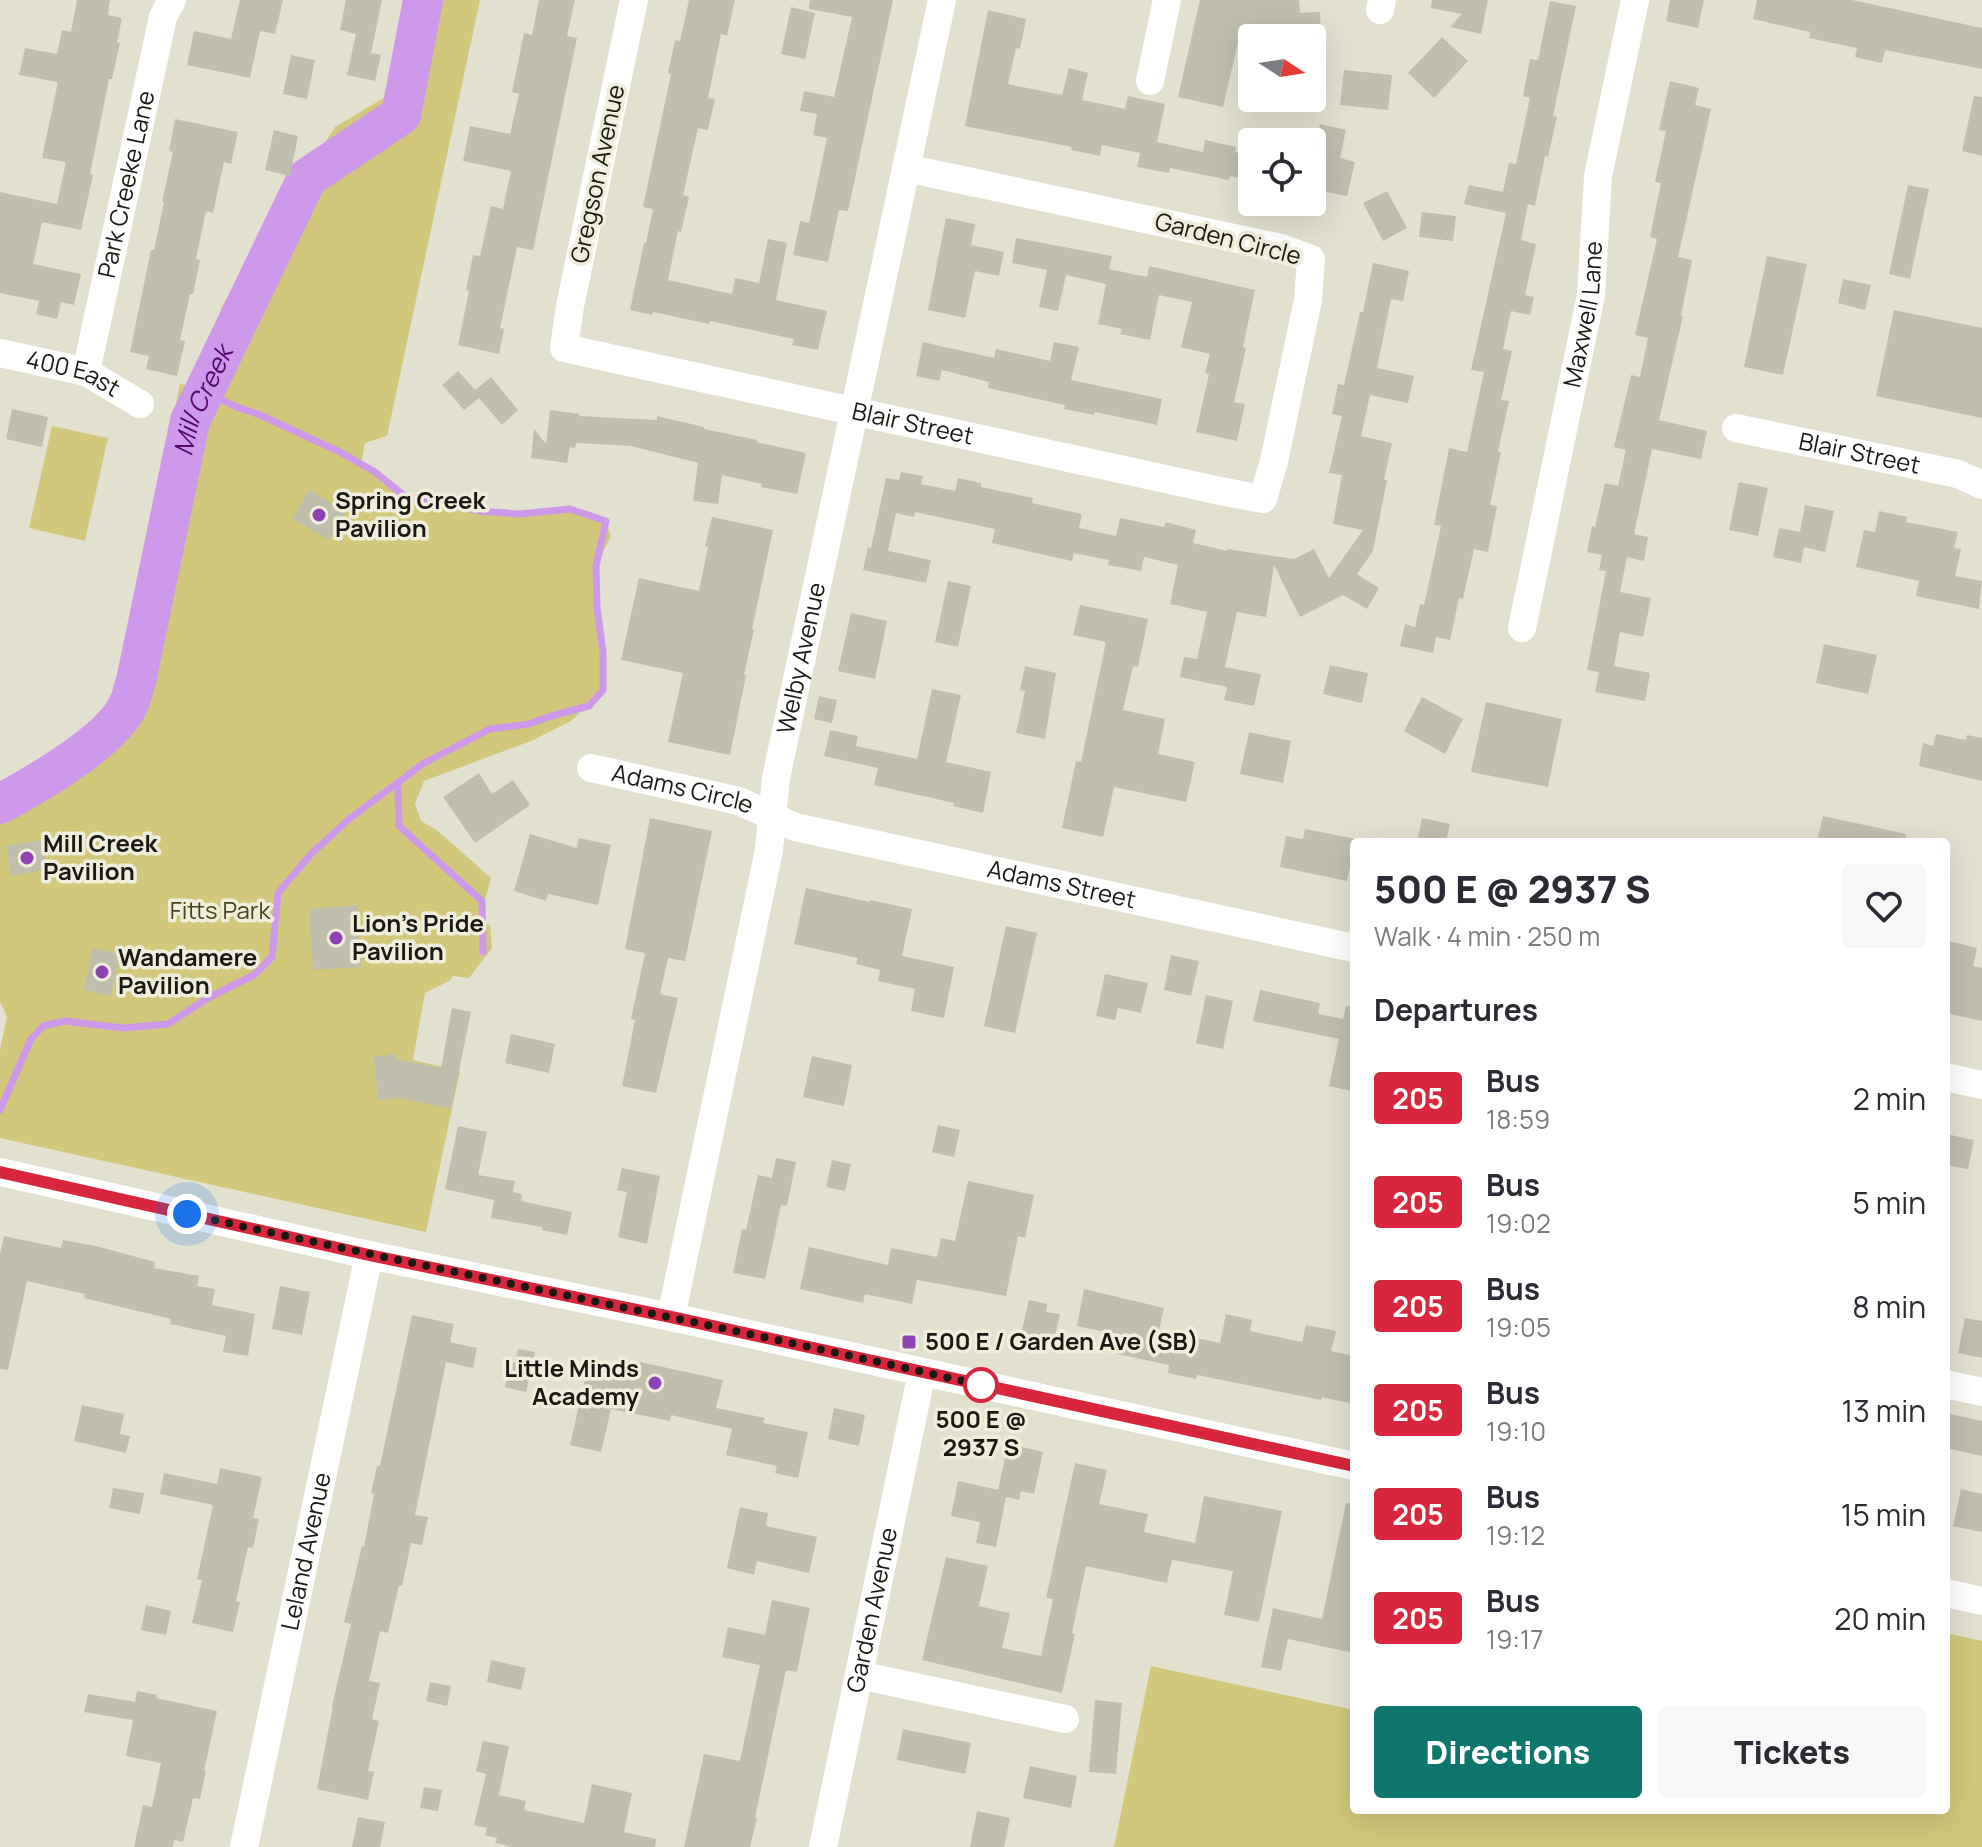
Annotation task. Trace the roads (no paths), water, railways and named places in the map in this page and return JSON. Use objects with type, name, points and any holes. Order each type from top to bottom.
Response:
[{"type":"street","name":"Park Creeke Lane","points":[[86,372],[163,17],[172,0]]},
{"type":"street","name":"Gregson Avenue","points":[[564,348],[570,306],[634,0]]},
{"type":"street","name":"Welby Avenue","points":[[671,1317],[769,850],[779,763],[942,0]]},
{"type":"street","points":[[1150,81],[1167,0]]},
{"type":"street","name":"Maxwell Lane","points":[[1522,628],[1591,295],[1598,176],[1635,0]]},
{"type":"street","name":"Garden Circle","points":[[906,168],[1281,248],[1311,259],[1308,300],[1263,499]]},
{"type":"street","name":"Blair Street","points":[[564,348],[1263,499]]},
{"type":"street","name":"400 East","points":[[0,353],[86,372],[140,404]]},
{"type":"street","name":"Blair Street","points":[[1736,428],[1958,474],[1982,485]]},
{"type":"street","name":"Adams Circle","points":[[591,768],[739,801],[772,815]]},
{"type":"street","name":"Adams Street","points":[[772,815],[795,827],[1350,947]]},
{"type":"street","points":[[1950,1078],[1982,1085]]},
{"type":"street","points":[[0,1172],[369,1255],[671,1317],[1350,1465]]},
{"type":"street","name":"Leland Avenue","points":[[244,1847],[369,1255]]},
{"type":"street","name":"Garden Avenue","points":[[823,1847],[922,1372]]},
{"type":"street","points":[[1950,1385],[1982,1392]]},
{"type":"street","points":[[1950,1594],[1982,1601]]},
{"type":"street","points":[[859,1675],[1065,1719]]},
{"type":"waterway","name":"Mill Creek","points":[[0,804],[52,774],[90,747],[119,719],[128,705],[136,681],[190,421],[307,178],[401,115],[423,0]]},
{"type":"waterway","points":[[0,1110],[31,1039],[43,1026],[65,1021],[123,1028],[168,1024],[208,998],[254,975],[272,957],[278,893],[311,854],[349,819],[424,763],[490,729],[529,724],[589,706],[603,690],[596,566],[606,521],[570,509],[519,514],[480,511],[407,498],[375,472],[340,452],[205,391]]},
{"type":"waterway","points":[[398,784],[399,826],[482,901],[483,952]]},
{"type":"place","name":"Spring Creek Pavilion","points":[[319,515]]},
{"type":"place","name":"Mill Creek Pavilion","points":[[27,858]]},
{"type":"place","name":"Lion's Pride Pavilion","points":[[336,938]]},
{"type":"place","name":"Wandamere Pavilion","points":[[102,972]]},
{"type":"place","name":"500 E / Garden Ave (SB)","points":[[909,1342]]},
{"type":"place","name":"Little Minds Academy","points":[[655,1383]]},
{"type":"place","name":"500 E @ 2937 S","points":[[981,1385]]},
{"type":"park label","name":"Fitts Park","points":[[220,911]]}]
